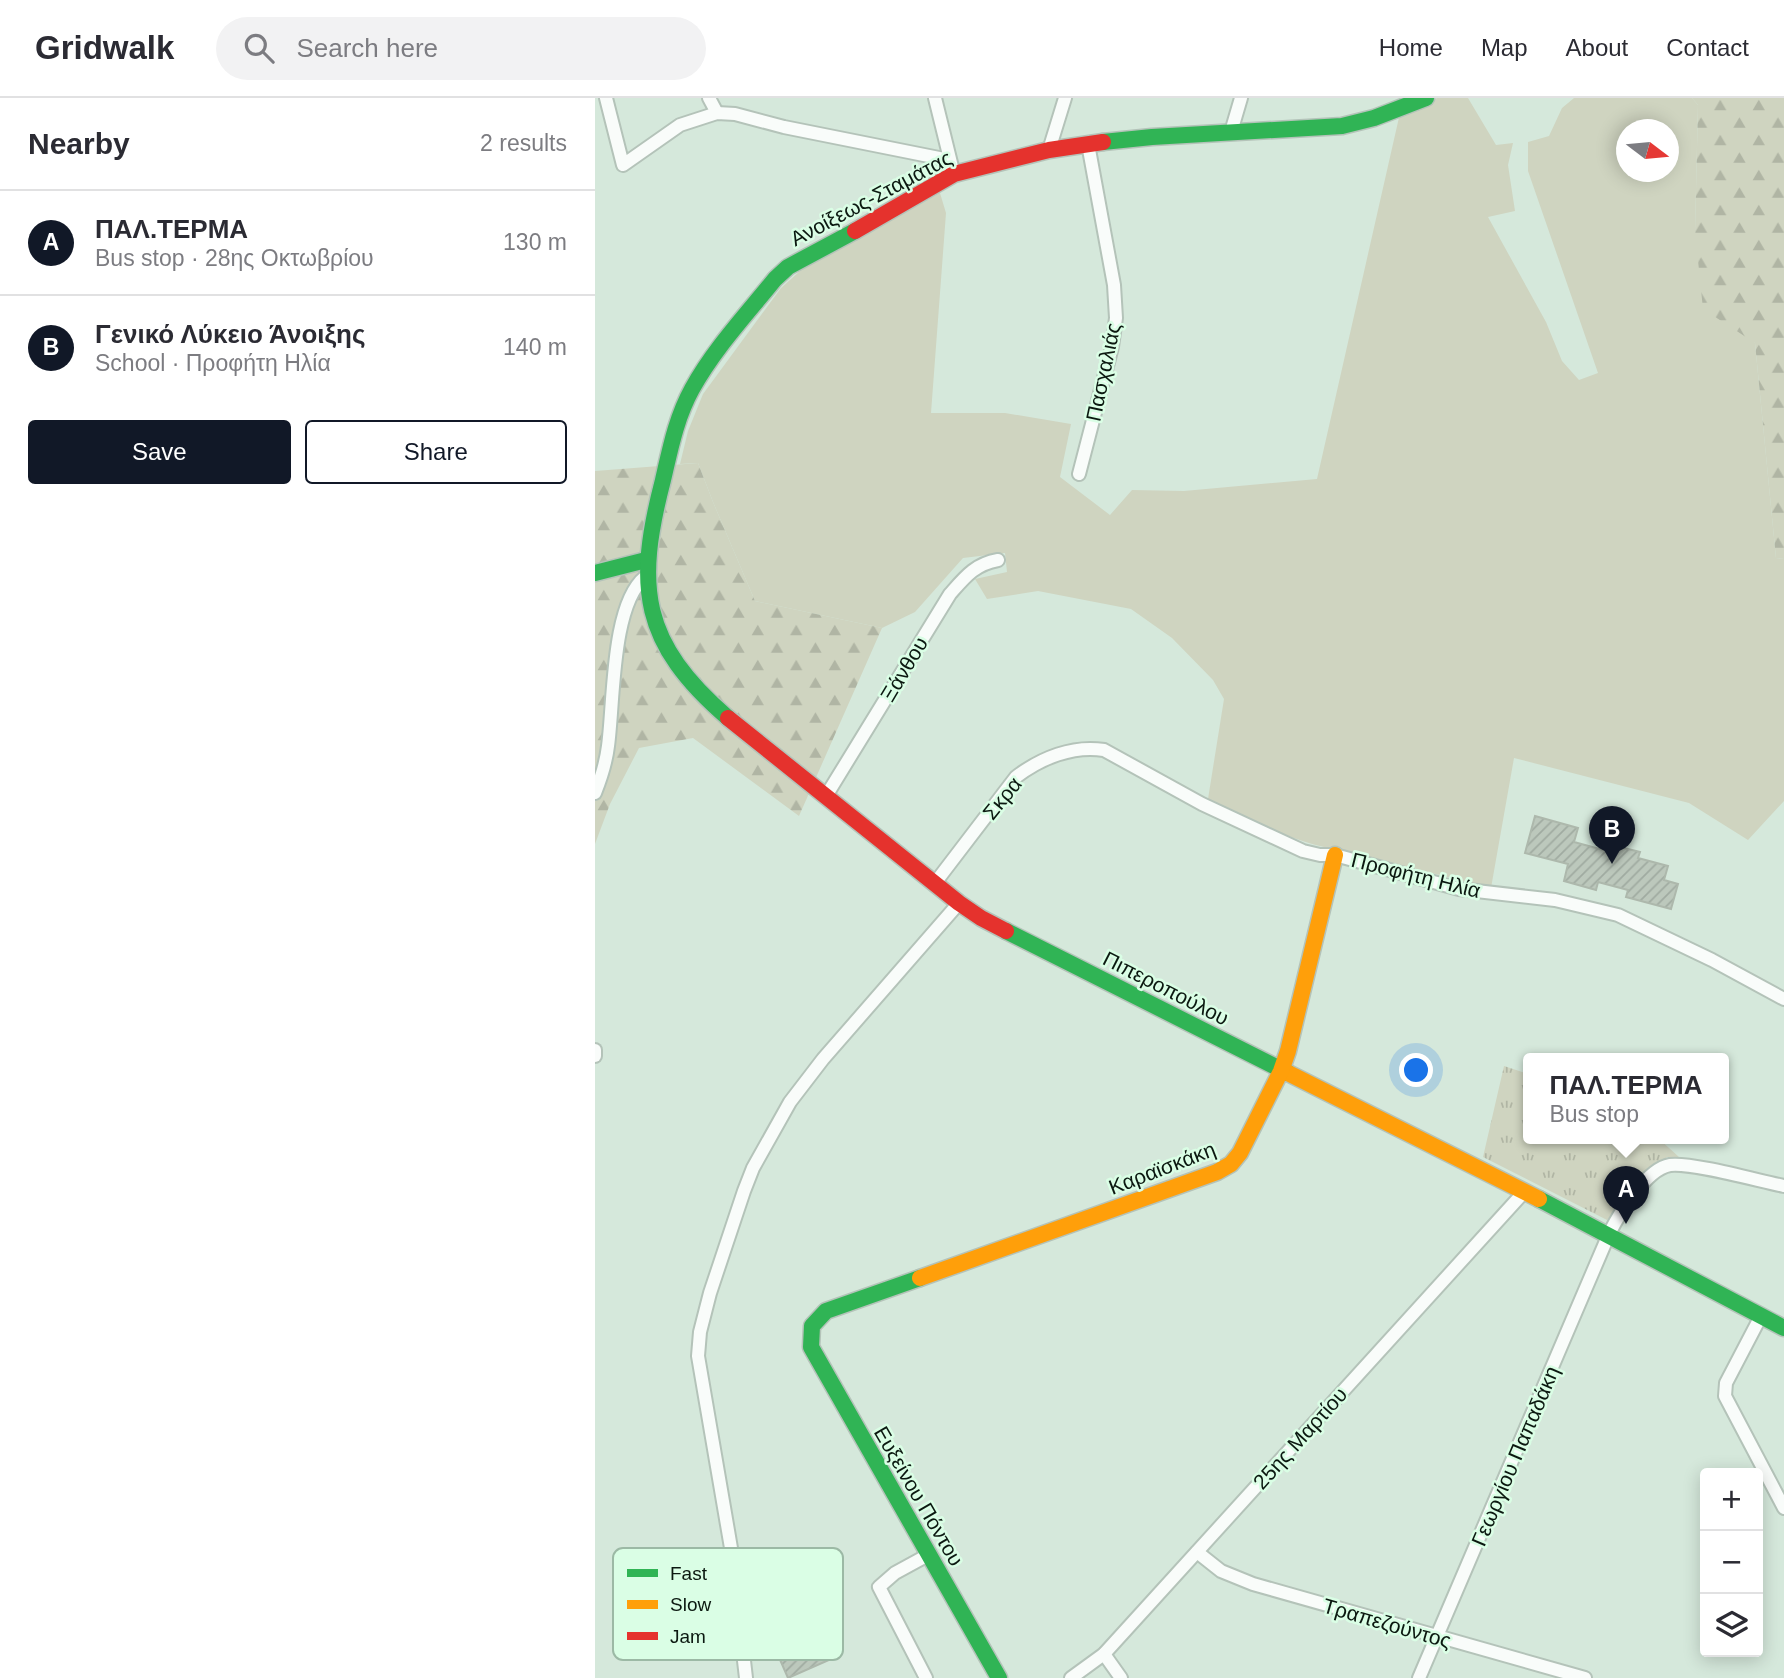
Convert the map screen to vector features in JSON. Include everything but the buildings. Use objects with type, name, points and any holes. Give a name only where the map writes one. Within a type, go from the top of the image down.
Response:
[{"type":"street","points":[[605,98],[623,164],[680,125],[717,113],[735,114],[952,167],[935,98]]},
{"type":"street","points":[[709,98],[717,113]]},
{"type":"street","points":[[1049,150],[1065,98]]},
{"type":"street","name":"Ανοίξεως-Σταμάτας","points":[[646,560],[649,534],[684,403],[701,375],[775,279],[801,258],[893,211],[952,167],[1088,144],[1152,137],[1342,126],[1386,114],[1426,98]]},
{"type":"street","points":[[1231,132],[1244,99]]},
{"type":"street","name":"Πασχαλιάς","points":[[1079,474],[1112,347],[1116,318],[1114,285],[1088,144]]},
{"type":"street","name":"Ξάνθου","points":[[826,796],[950,594],[971,569],[998,559]]},
{"type":"street","points":[[595,573],[646,560]]},
{"type":"street","name":"Πιπεροπούλου","points":[[646,560],[645,577],[655,626],[679,667],[730,720],[981,918],[1609,1234],[1784,1328]]},
{"type":"street","points":[[595,793],[607,749],[616,651],[630,598],[636,585],[645,577]]},
{"type":"street","name":"Σκρα","points":[[935,883],[1016,777],[1029,767],[1075,748],[1093,748]]},
{"type":"street","name":"Προφήτη Ηλία","points":[[1093,748],[1104,750],[1202,804],[1303,851],[1335,855],[1459,889],[1555,900],[1618,915],[1712,960],[1784,999]]},
{"type":"street","name":"Καραϊσκάκη","points":[[809,1332],[815,1319],[826,1311],[1217,1172],[1231,1164],[1240,1153],[1281,1071],[1288,1051],[1335,855]]},
{"type":"street","points":[[731,1548],[698,1356],[710,1293],[753,1168],[790,1102],[830,1050],[959,903]]},
{"type":"street","points":[[595,1051],[595,1056]]},
{"type":"street","name":"Γεωργίου Παπαδάκη","points":[[1419,1678],[1609,1234],[1622,1211],[1638,1190],[1669,1165],[1688,1166],[1784,1186]]},
{"type":"street","name":"25ης Μαρτίου","points":[[1071,1678],[1104,1654],[1524,1192]]},
{"type":"street","points":[[1761,1316],[1726,1383],[1725,1396],[1784,1508]]},
{"type":"street","name":"Ευξείνου Πόντου","points":[[809,1332],[811,1347],[999,1678]]},
{"type":"street","name":"Τραπεζούντος","points":[[1197,1552],[1221,1571],[1253,1584],[1585,1678]]},
{"type":"street","points":[[926,1678],[879,1587],[895,1573],[928,1555]]},
{"type":"street","points":[[1104,1654],[1121,1678]]},
{"type":"street","points":[[744,1660],[746,1678]]},
{"type":"green space","points":[[1437,98],[1468,98],[1496,145],[1513,143],[1508,165],[1515,211],[1488,217],[1546,322],[1562,361],[1579,380],[1598,373],[1528,171],[1528,142],[1549,136],[1562,108],[1574,98],[1692,98],[1698,105],[1695,231],[1755,343],[1776,558],[1784,559],[1784,801],[1748,840],[1689,803],[1514,758],[1491,888],[1306,842],[1273,830],[1208,799],[1224,699],[1213,680],[1172,638],[1131,609],[1038,591],[987,599],[975,579],[1007,572],[1005,553],[963,558],[915,612],[882,628],[755,601],[698,463],[680,464],[688,431],[703,394],[781,288],[801,270],[940,193],[946,213],[931,413],[1005,413],[1071,424],[1060,477],[1110,515],[1132,490],[1184,491],[1317,479],[1400,113],[1421,107]]},
{"type":"green space","points":[[1692,98],[1784,98],[1784,559],[1776,558],[1755,343],[1703,309],[1695,231],[1698,105]]},
{"type":"green space","points":[[698,463],[755,601],[882,628],[799,816],[693,738],[639,748],[610,804],[595,844],[595,471]]},
{"type":"green space","points":[[1504,1066],[1523,1072],[1523,1144],[1665,1144],[1679,1157],[1667,1157],[1607,1220],[1483,1157]]},
{"type":"traffic: fast","points":[[1103,142],[1342,126],[1374,118],[1426,98]]},
{"type":"traffic: fast","points":[[728,718],[699,691],[677,664],[662,638],[652,611],[648,583],[649,552],[671,446],[682,411],[701,374],[731,332],[775,279],[788,267],[855,231]]},
{"type":"traffic: fast","points":[[595,573],[646,560]]},
{"type":"traffic: fast","points":[[1006,931],[1288,1073]]},
{"type":"traffic: fast","points":[[1539,1199],[1784,1328]]},
{"type":"traffic: fast","points":[[920,1278],[826,1311],[812,1326],[811,1347],[999,1678]]},
{"type":"traffic: slow","points":[[920,1278],[1217,1172],[1231,1164],[1240,1153],[1281,1071],[1288,1051],[1335,855]]},
{"type":"traffic: slow","points":[[1288,1073],[1539,1199]]},
{"type":"traffic: jam","points":[[855,231],[954,174],[1049,150],[1103,142]]},
{"type":"traffic: jam","points":[[728,718],[959,903],[1006,931]]},
{"type":"place","name":"Γενικό Λύκειο Άνοιξης","points":[[1612,864]]},
{"type":"place","name":"ΠΑΛ.ΤΕΡΜΑ","points":[[1626,1224]]}]
